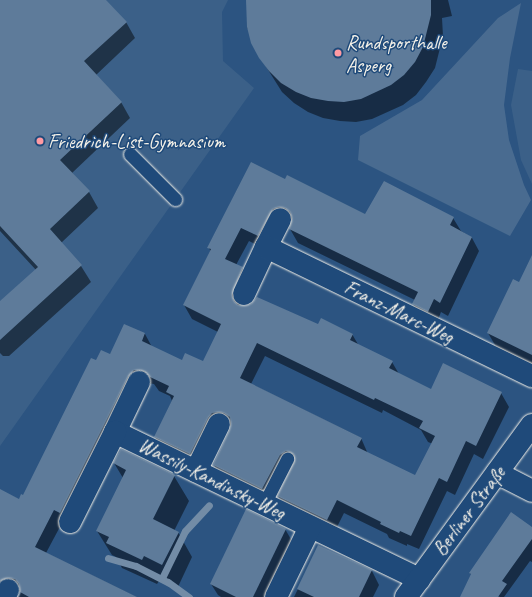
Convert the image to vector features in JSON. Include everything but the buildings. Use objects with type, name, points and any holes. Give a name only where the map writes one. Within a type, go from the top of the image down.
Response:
[{"type":"street","points":[[244,294],[280,219]]},
{"type":"street","name":"Franz-Marc-Weg","points":[[266,247],[532,376]]},
{"type":"street","name":"Wassily-Kandinsky-Weg","points":[[70,522],[139,382]]},
{"type":"street","points":[[196,471],[219,424]]},
{"type":"street","name":"Berliner Straße","points":[[406,597],[532,425]]},
{"type":"street","name":"Wassily-Kandinsky-Weg","points":[[115,432],[419,579]]},
{"type":"street","points":[[497,473],[532,490]]},
{"type":"street","name":"Wassily-Kandinsky-Weg","points":[[276,597],[310,527]]},
{"type":"lane","points":[[130,154],[175,199]]},
{"type":"lane","points":[[264,504],[287,459]]},
{"type":"shaded area","points":[[0,0],[228,0],[222,12],[223,61],[254,88],[0,446]]},
{"type":"shaded area","points":[[521,3],[510,58],[504,105],[509,140],[524,185],[531,200],[510,236],[358,160],[360,136],[422,100],[498,18]]},
{"type":"shaded area","points":[[518,69],[532,71],[532,184],[521,160],[511,105]]},
{"type":"waterway","points":[[162,578],[185,531],[209,505]]},
{"type":"waterway","points":[[108,558],[136,566],[168,582],[189,597]]},
{"type":"place","name":"Rundsporthalle Asperg","points":[[338,53]]},
{"type":"place","name":"Friedrich-List-Gymnasium","points":[[40,141]]}]
